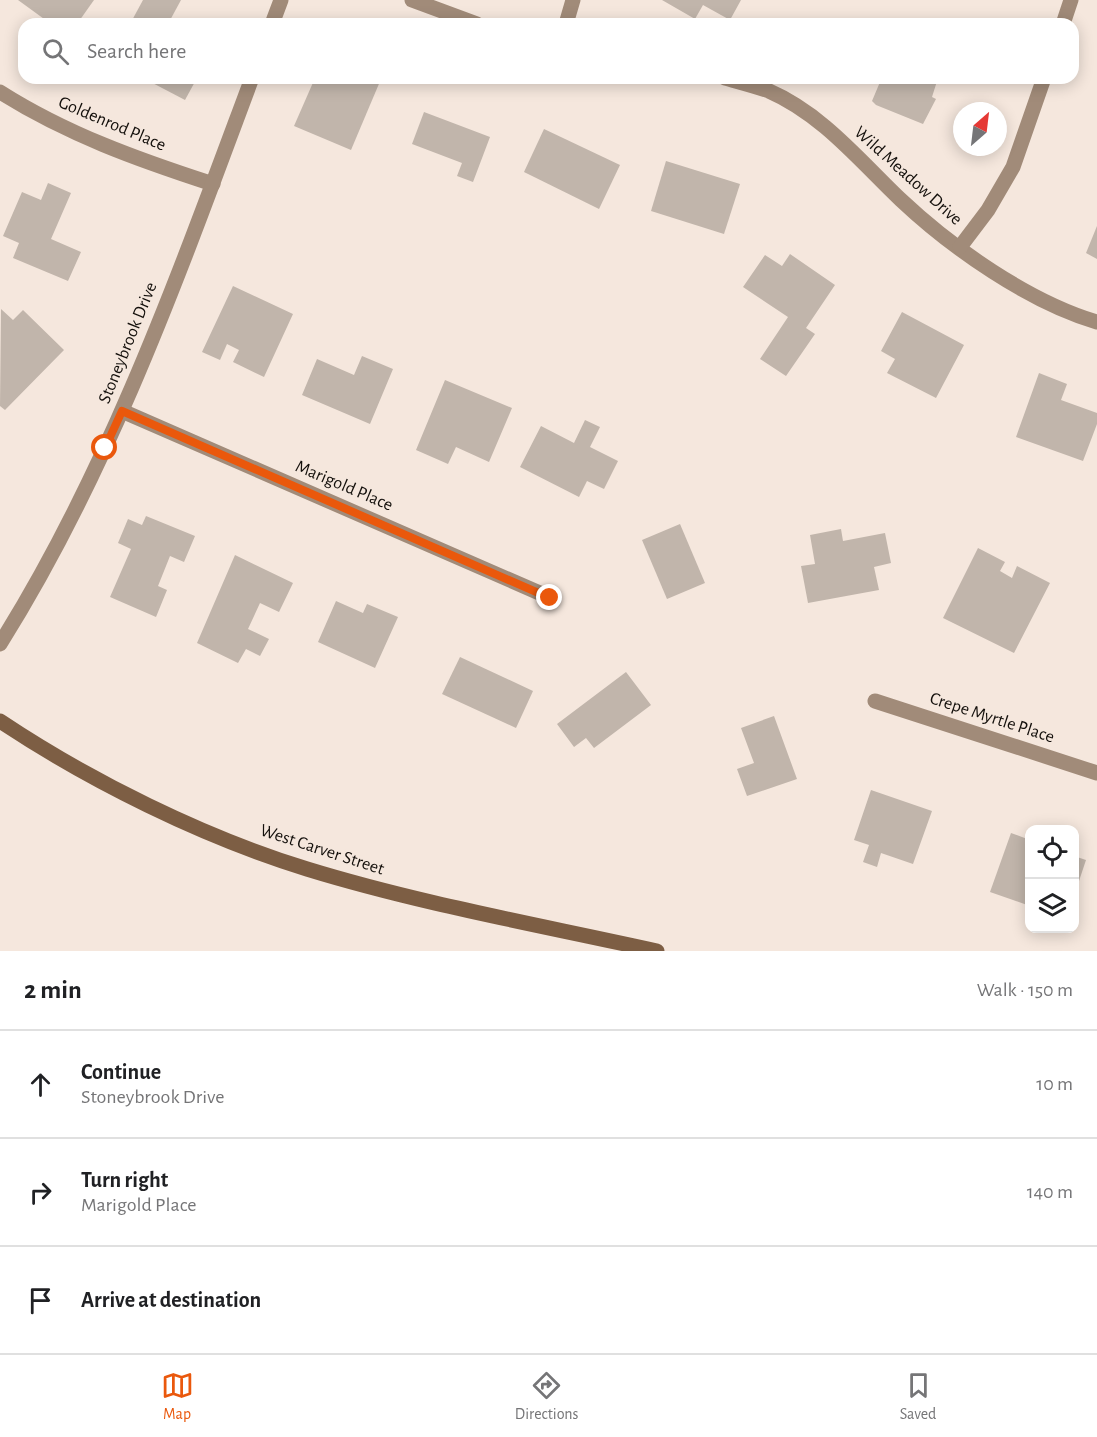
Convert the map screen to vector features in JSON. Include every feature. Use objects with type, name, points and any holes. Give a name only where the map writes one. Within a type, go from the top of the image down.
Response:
[{"type":"street","points":[[274,18],[281,0]]},
{"type":"street","points":[[412,0],[461,18]]},
{"type":"street","points":[[568,18],[573,0]]},
{"type":"street","points":[[1065,18],[1071,0]]},
{"type":"street","name":"Stoneybrook Drive","points":[[0,644],[76,508],[122,411],[213,184],[250,84]]},
{"type":"street","name":"Wild Meadow Drive","points":[[744,84],[767,91],[807,113],[852,152],[902,201],[960,247],[1029,292],[1055,306],[1097,322]]},
{"type":"street","points":[[960,247],[988,210],[1013,167],[1042,84]]},
{"type":"street","name":"Goldenrod Place","points":[[0,92],[36,113],[126,155],[213,184]]},
{"type":"street","name":"Marigold Place","points":[[122,411],[550,598]]},
{"type":"street","name":"Crepe Myrtle Place","points":[[875,701],[1097,773]]},
{"type":"street","name":"West Carver Street","points":[[0,721],[55,756],[172,815],[304,868],[445,906],[613,946],[657,951]]},
{"type":"building","points":[[18,0],[94,0],[81,18],[43,18]]},
{"type":"building","points":[[143,0],[181,0],[171,18],[133,18]]},
{"type":"building","points":[[662,0],[741,0],[731,18],[726,18],[703,5],[696,18]]},
{"type":"building","points":[[154,84],[194,84],[185,100]]},
{"type":"building","points":[[312,84],[379,84],[351,150],[294,126]]},
{"type":"building","points":[[879,84],[936,84],[932,97],[936,99],[923,124],[876,105],[872,101]]},
{"type":"building","points":[[424,112],[490,137],[473,182],[457,176],[462,163],[412,144]]},
{"type":"building","points":[[544,129],[620,165],[599,209],[524,172]]},
{"type":"building","points":[[666,161],[740,184],[724,234],[651,211]]},
{"type":"building","points":[[48,183],[71,193],[51,239],[81,252],[68,281],[13,258],[19,243],[3,236],[22,192],[41,200]]},
{"type":"building","points":[[1097,226],[1097,259],[1086,253]]},
{"type":"building","points":[[790,254],[835,285],[806,328],[815,334],[786,376],[760,359],[788,317],[743,287],[765,255],[782,266]]},
{"type":"building","points":[[233,286],[293,314],[264,377],[233,362],[239,350],[227,344],[220,360],[202,352]]},
{"type":"building","points":[[1,309],[13,320],[23,310],[64,350],[5,410],[0,406]]},
{"type":"building","points":[[902,312],[964,345],[936,398],[887,373],[895,359],[881,351]]},
{"type":"building","points":[[362,356],[393,369],[370,424],[302,395],[317,359],[354,375]]},
{"type":"building","points":[[1039,373],[1067,384],[1061,400],[1097,413],[1097,424],[1083,461],[1016,437]]},
{"type":"building","points":[[445,380],[512,408],[489,462],[456,447],[448,464],[416,450]]},
{"type":"building","points":[[585,420],[600,427],[590,447],[618,461],[604,489],[587,481],[579,497],[520,467],[541,426],[574,443]]},
{"type":"building","points":[[146,516],[195,536],[184,562],[170,556],[158,586],[167,590],[156,617],[110,597],[131,549],[118,543],[128,519],[142,525]]},
{"type":"building","points":[[680,524],[705,583],[667,599],[642,540]]},
{"type":"building","points":[[841,529],[843,541],[885,533],[891,563],[874,567],[879,590],[808,603],[801,566],[815,564],[810,535]]},
{"type":"building","points":[[978,548],[1005,562],[1000,571],[1012,578],[1017,566],[1050,583],[1014,653],[943,618]]},
{"type":"building","points":[[235,555],[293,583],[279,612],[260,603],[248,629],[269,639],[260,656],[246,649],[238,663],[197,643]]},
{"type":"building","points":[[336,601],[363,613],[367,604],[398,617],[375,668],[318,642]]},
{"type":"building","points":[[460,657],[533,691],[516,728],[442,694]]},
{"type":"building","points":[[626,672],[651,705],[594,748],[586,738],[574,747],[557,724]]},
{"type":"building","points":[[774,716],[797,779],[747,796],[737,769],[754,763],[741,728]]},
{"type":"building","points":[[871,790],[932,811],[913,864],[881,853],[877,867],[863,862],[869,845],[854,840]]},
{"type":"building","points":[[1011,833],[1025,838],[1025,904],[990,892]]},
{"type":"building","points":[[1079,858],[1086,860],[1079,881]]},
{"type":"route","points":[[105,448],[122,411],[370,517],[550,598]]}]
